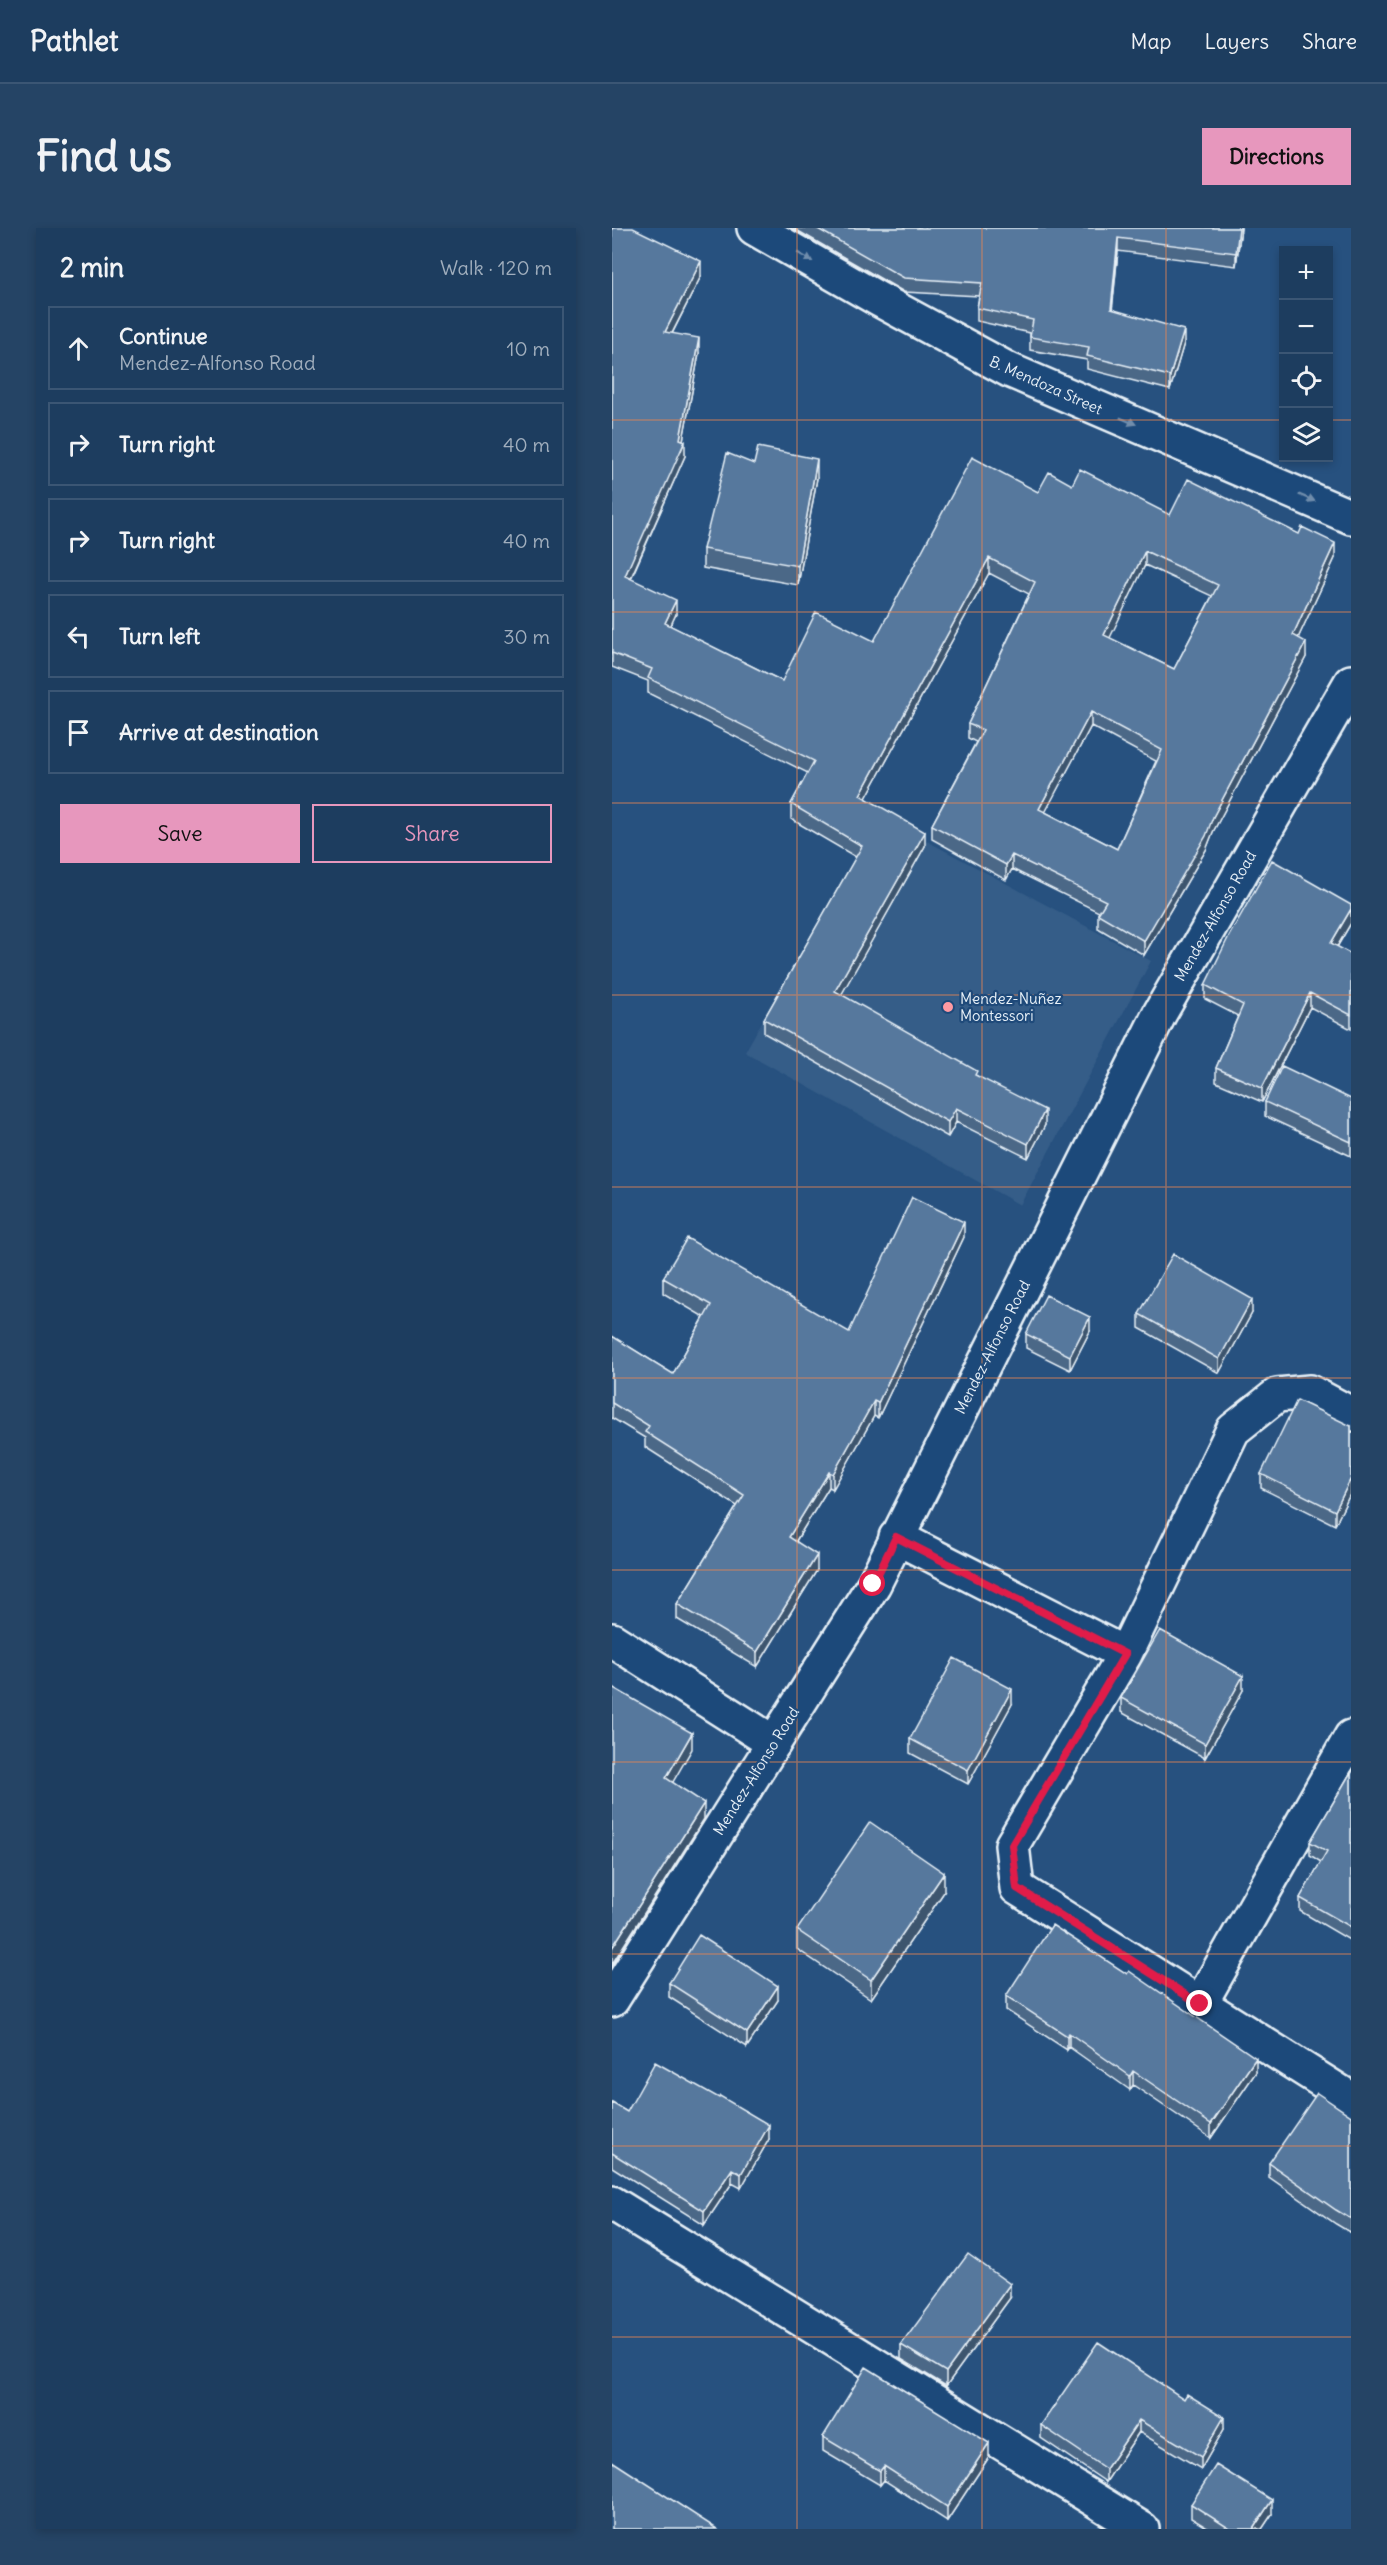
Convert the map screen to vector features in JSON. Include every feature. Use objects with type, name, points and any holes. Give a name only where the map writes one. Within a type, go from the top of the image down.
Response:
[{"type":"street","name":"B. Mendoza Street","points":[[754,228],[1009,370],[1351,517]]},
{"type":"street","name":"Mendez-Alfonso Road","points":[[612,2000],[866,1598],[1160,1013],[1351,682]]},
{"type":"street","points":[[1351,1414],[1310,1392],[1277,1395],[1233,1430],[1125,1654],[1012,1845],[1017,1888],[1351,2099]]},
{"type":"street","points":[[896,1537],[1125,1654]]},
{"type":"street","points":[[612,1640],[774,1743]]},
{"type":"street","points":[[1200,2004],[1351,1737]]},
{"type":"street","points":[[612,2204],[1142,2529]]},
{"type":"shaded area","name":"Mendez-Nuñez Montessori","points":[[878,815],[1151,961],[1020,1205],[745,1052]]},
{"type":"building","points":[[612,228],[633,228],[701,261],[665,332],[699,338],[680,439],[685,441],[625,576],[676,600],[665,623],[782,681],[816,612],[874,641],[972,457],[1038,492],[1049,472],[1072,485],[1080,469],[1170,515],[1188,479],[1299,534],[1302,527],[1335,543],[1293,635],[1306,642],[1213,817],[1206,836],[1144,941],[1098,914],[1106,901],[1012,855],[1006,865],[932,825],[983,730],[968,724],[1035,582],[989,558],[860,795],[925,832],[835,991],[977,1071],[975,1075],[1045,1110],[1028,1144],[956,1108],[948,1122],[764,1019],[862,846],[791,804],[814,761],[648,678],[652,669],[612,653]],"holes":[[[1145,551],[1218,585],[1174,669],[1104,635]],[[1091,712],[1162,750],[1117,849],[1039,809]]]},
{"type":"building","points":[[816,228],[1239,228],[1236,253],[1118,238],[1111,309],[1184,330],[1170,376],[1087,356],[1089,347],[1030,337],[1033,320],[977,308],[982,283],[904,278]]},
{"type":"building","points":[[758,447],[817,459],[798,566],[703,549],[727,453],[754,464]]},
{"type":"building","points":[[1272,860],[1351,905],[1351,909],[1331,943],[1351,954],[1351,1015],[1310,993],[1262,1088],[1216,1068],[1243,1005],[1205,985],[1229,936]]},
{"type":"building","points":[[1282,1066],[1351,1099],[1351,1142],[1265,1102]]},
{"type":"building","points":[[912,1197],[964,1222],[878,1403],[874,1401],[833,1474],[829,1472],[789,1537],[817,1555],[757,1652],[677,1604],[744,1495],[645,1432],[649,1426],[612,1403],[612,1336],[673,1374],[711,1305],[663,1278],[687,1238],[849,1332]]},
{"type":"building","points":[[1173,1254],[1252,1299],[1219,1359],[1139,1314]]},
{"type":"building","points":[[1046,1295],[1090,1317],[1070,1356],[1026,1334]]},
{"type":"building","points":[[1297,1400],[1351,1426],[1351,1478],[1335,1511],[1261,1474]]},
{"type":"building","points":[[1160,1630],[1243,1676],[1205,1744],[1121,1698]]},
{"type":"building","points":[[954,1658],[1012,1689],[968,1770],[910,1739]]},
{"type":"building","points":[[612,1687],[692,1733],[666,1778],[704,1803],[612,1948]]},
{"type":"building","points":[[1351,1772],[1351,1927],[1300,1898],[1327,1851],[1310,1842]]},
{"type":"building","points":[[870,1822],[944,1873],[871,1980],[797,1930]]},
{"type":"building","points":[[1052,1925],[1127,1974],[1129,1971],[1256,2058],[1211,2124],[1133,2071],[1130,2076],[1069,2033],[1067,2036],[1006,1996]]},
{"type":"building","points":[[699,1935],[778,1986],[747,2033],[669,1983]]},
{"type":"building","points":[[655,2062],[769,2125],[741,2174],[732,2169],[704,2211],[612,2153],[612,2103],[627,2112]]},
{"type":"building","points":[[1317,2093],[1351,2116],[1351,2219],[1269,2163]]},
{"type":"building","points":[[968,2254],[1010,2284],[946,2372],[901,2345]]},
{"type":"building","points":[[1098,2342],[1184,2399],[1187,2394],[1224,2417],[1201,2457],[1139,2420],[1106,2469],[1041,2425]]},
{"type":"building","points":[[866,2367],[989,2443],[947,2507],[884,2466],[880,2471],[823,2437]]},
{"type":"building","points":[[612,2461],[717,2529],[612,2529]]},
{"type":"building","points":[[1216,2465],[1272,2500],[1253,2529],[1230,2529],[1191,2504]]},
{"type":"place","name":"Mendez-Nuñez Montessori","points":[[948,1007]]},
{"type":"route","points":[[873,1584],[896,1537],[1125,1654],[1012,1845],[1017,1888],[1200,2004]]}]
